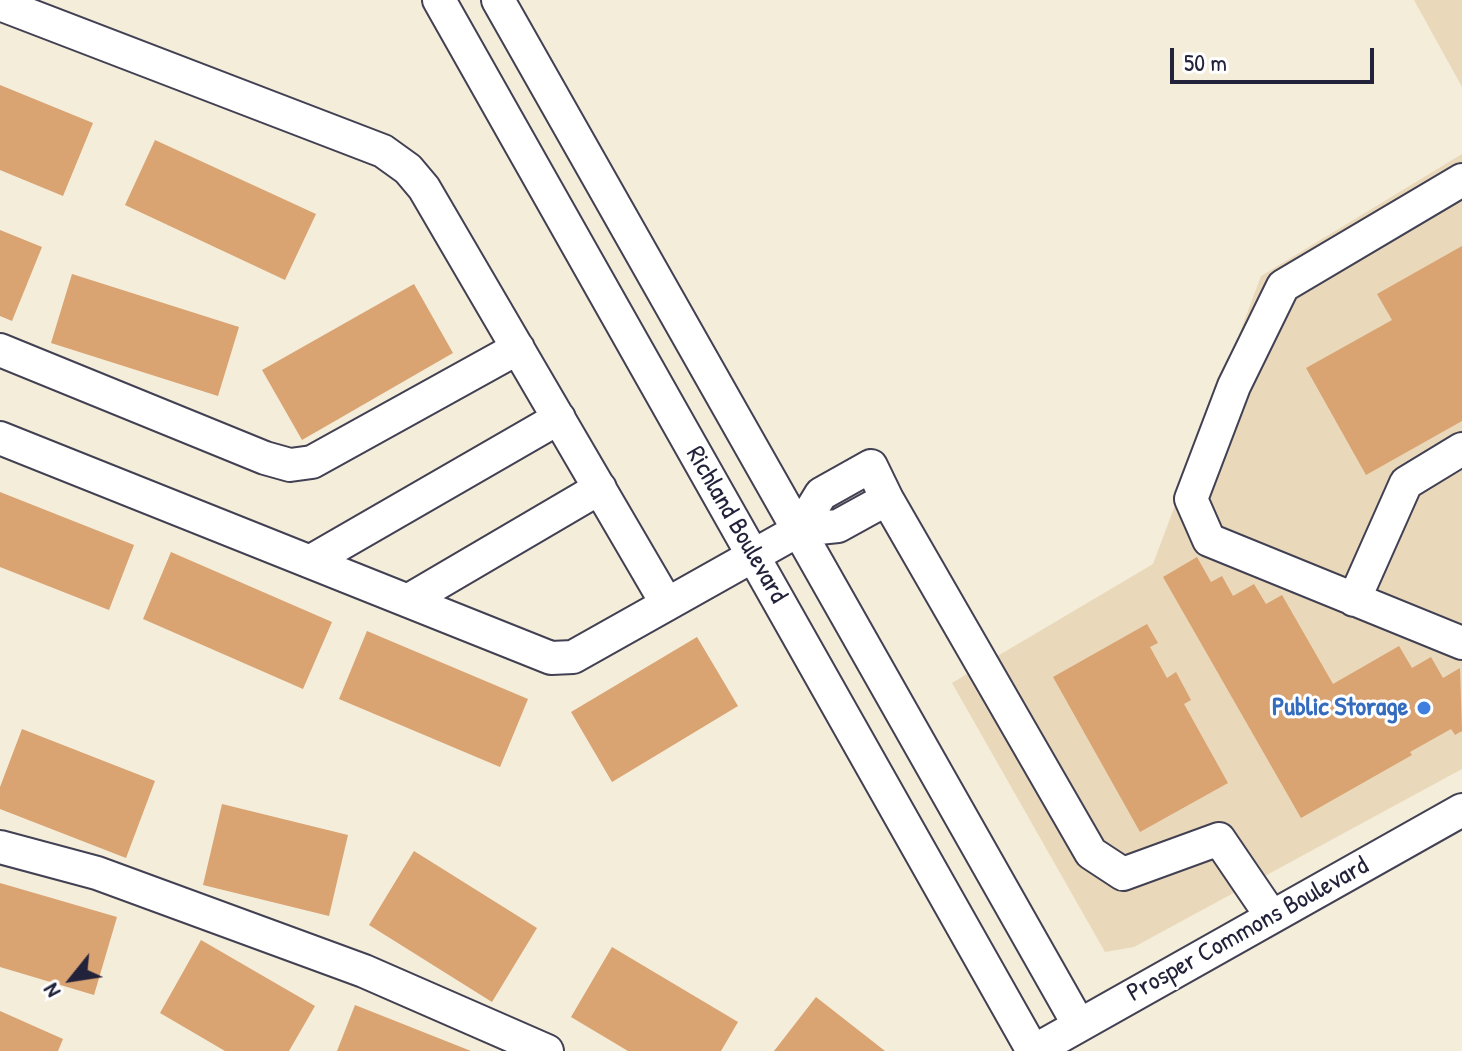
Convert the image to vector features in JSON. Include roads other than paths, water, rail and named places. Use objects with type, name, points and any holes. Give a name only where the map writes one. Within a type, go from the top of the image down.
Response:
[{"type":"street","name":"Richland Boulevard","points":[[439,0],[1034,1051]]},
{"type":"street","name":"Richland Boulevard","points":[[498,0],[1079,1025]]},
{"type":"street","points":[[0,4],[383,151],[408,169],[424,188],[667,604]]},
{"type":"street","points":[[1462,180],[1283,286],[1234,386],[1191,499],[1209,540],[1462,643]]},
{"type":"street","points":[[0,350],[265,458],[290,465],[312,462],[518,348]]},
{"type":"street","points":[[311,561],[559,418]]},
{"type":"street","points":[[0,438],[551,658],[573,657],[799,530],[838,526],[887,499]]},
{"type":"street","points":[[1354,600],[1406,483],[1462,449]]},
{"type":"street","points":[[799,530],[821,494],[871,466],[1091,853],[1123,874],[1219,839],[1272,917]]},
{"type":"street","points":[[409,600],[600,488]]},
{"type":"street","name":"Prosper Commons Boulevard","points":[[1034,1051],[1462,810]]},
{"type":"street","points":[[0,847],[97,873],[364,971],[547,1051]]},
{"type":"place","name":"Public Storage","points":[[1424,708]]}]
